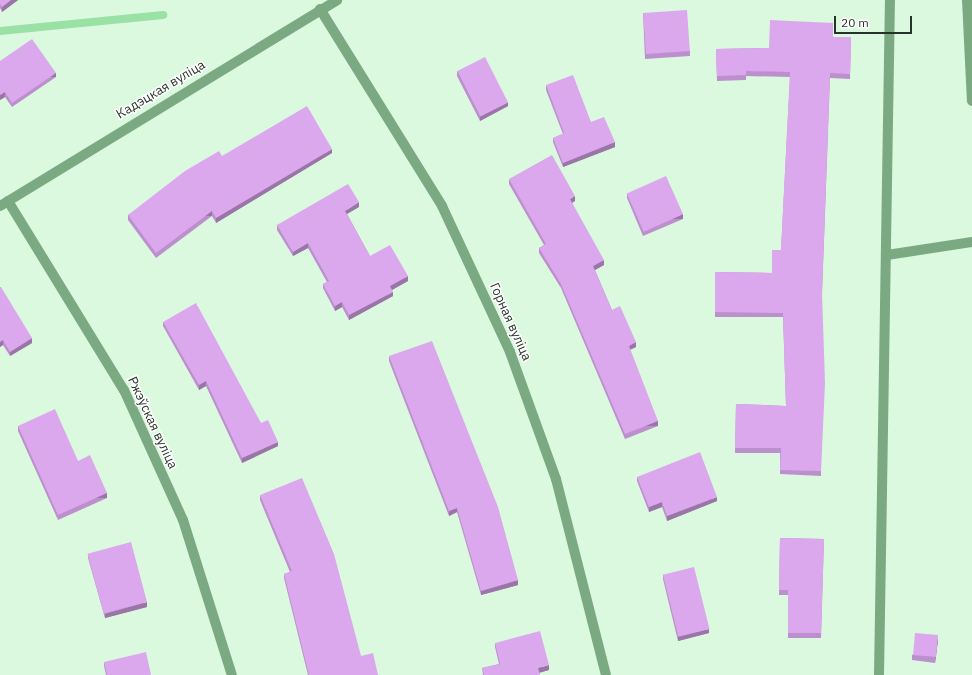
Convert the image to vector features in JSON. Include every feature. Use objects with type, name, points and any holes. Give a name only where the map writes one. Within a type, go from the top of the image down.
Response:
[{"type":"street","name":"Кадэцкая вуліца","points":[[4,203],[337,0]]},
{"type":"street","points":[[879,675],[890,0]]},
{"type":"street","points":[[967,0],[972,101]]},
{"type":"street","name":"Горная вуліца","points":[[320,9],[442,206],[510,352],[556,479],[606,675]]},
{"type":"street","name":"Ржэўская вуліца","points":[[4,203],[124,390],[183,520],[232,675]]},
{"type":"street","points":[[887,255],[972,242]]},
{"type":"building","points":[[0,0],[11,0],[2,7]]},
{"type":"building","points":[[687,10],[690,51],[646,54],[643,13]]},
{"type":"building","points":[[770,20],[833,23],[833,37],[851,37],[850,74],[830,73],[822,292],[825,383],[821,471],[780,470],[781,448],[735,448],[736,404],[786,406],[783,313],[715,312],[715,272],[772,273],[772,250],[781,250],[790,72],[746,71],[746,75],[717,76],[716,49],[769,48]]},
{"type":"building","points":[[32,39],[56,73],[12,103],[5,92],[0,95],[0,61]]},
{"type":"building","points":[[485,57],[508,102],[481,117],[457,71]]},
{"type":"building","points":[[573,75],[591,122],[604,117],[615,142],[563,163],[553,138],[564,133],[546,85]]},
{"type":"building","points":[[307,106],[332,149],[216,218],[212,211],[156,253],[128,215],[185,171],[219,151],[222,156]]},
{"type":"building","points":[[552,155],[575,196],[570,199],[604,260],[593,266],[612,310],[620,306],[636,342],[629,346],[658,421],[625,434],[561,284],[539,248],[546,244],[509,179]]},
{"type":"building","points":[[666,176],[683,214],[644,232],[627,193]]},
{"type":"building","points":[[348,184],[359,202],[345,211],[370,256],[390,245],[408,276],[390,286],[393,292],[349,315],[342,302],[335,306],[323,284],[329,281],[308,243],[293,252],[277,225]]},
{"type":"building","points":[[0,287],[32,338],[10,352],[3,340],[0,342]]},
{"type":"building","points":[[196,303],[261,423],[268,420],[278,442],[242,458],[206,381],[199,385],[163,322]]},
{"type":"building","points":[[432,341],[498,507],[518,580],[481,591],[457,508],[449,511],[389,356]]},
{"type":"building","points":[[55,409],[78,461],[90,455],[107,493],[58,515],[18,426]]},
{"type":"building","points":[[700,452],[717,497],[667,516],[662,502],[649,507],[637,477]]},
{"type":"building","points":[[302,478],[334,554],[361,656],[373,653],[378,675],[309,675],[284,574],[292,571],[260,495]]},
{"type":"building","points":[[780,538],[824,539],[821,633],[788,633],[788,590],[779,590]]},
{"type":"building","points":[[131,542],[147,602],[104,614],[88,554]]},
{"type":"building","points":[[694,567],[709,629],[678,637],[663,575]]},
{"type":"building","points":[[540,631],[549,665],[538,668],[540,675],[484,675],[482,668],[500,664],[495,643]]},
{"type":"building","points":[[915,633],[938,635],[936,657],[913,655]]},
{"type":"building","points":[[146,652],[151,675],[107,675],[104,662]]},
{"type":"waterway","points":[[0,31],[163,15]]}]
